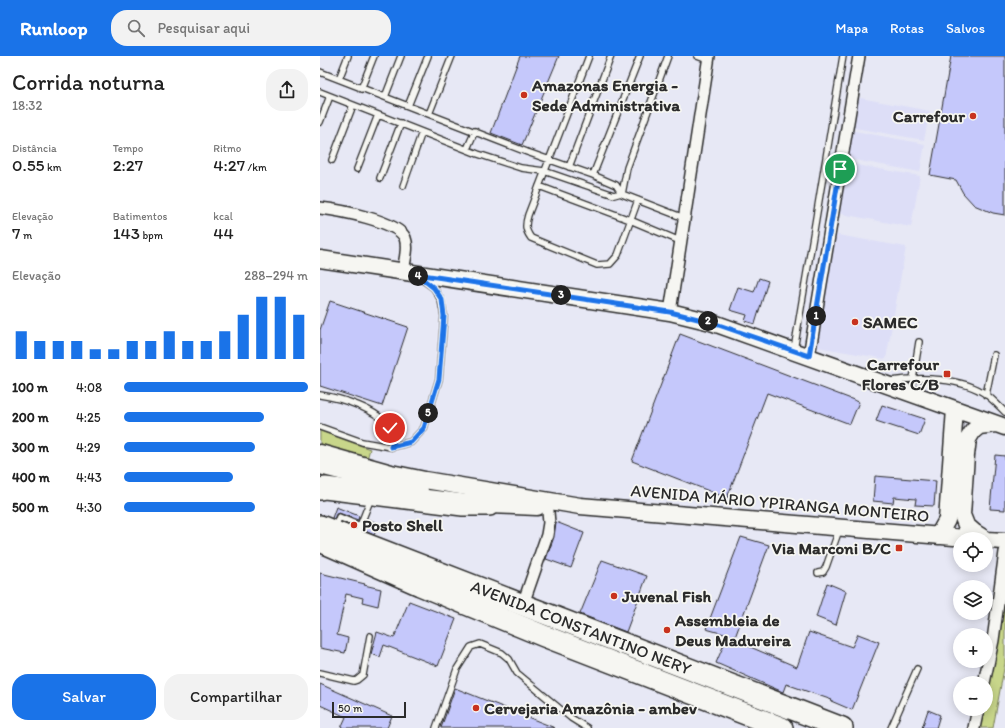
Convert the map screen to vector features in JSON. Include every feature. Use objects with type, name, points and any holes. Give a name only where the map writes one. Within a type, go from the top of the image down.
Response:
[{"type":"highway","points":[[320,489],[325,488],[463,505],[489,504]]},
{"type":"highway","name":"AVENIDA CONSTANTINO NERY","points":[[325,533],[358,533],[523,604],[842,728]]},
{"type":"highway","name":"AVENIDA CONSTANTINO NERY","points":[[325,533],[420,586],[544,636],[782,728]]},
{"type":"highway","points":[[320,553],[420,586]]},
{"type":"main road","points":[[320,259],[670,312],[710,322],[955,409],[1002,421]]},
{"type":"main road","points":[[938,536],[947,520],[955,409]]},
{"type":"main road","points":[[974,532],[966,525],[962,515],[968,439],[973,431],[979,426],[1002,421]]},
{"type":"main road","name":"AVENIDA MÁRIO YPIRANGA MONTEIRO","points":[[320,453],[391,473],[548,503],[953,537]]},
{"type":"main road","name":"AVENIDA MÁRIO YPIRANGA MONTEIRO","points":[[320,466],[415,490],[489,504],[548,503]]},
{"type":"main road","name":"AVENIDA MÁRIO YPIRANGA MONTEIRO","points":[[993,540],[1005,541]]},
{"type":"street","points":[[809,356],[859,56]]},
{"type":"street","points":[[670,312],[708,58]]},
{"type":"street","points":[[320,208],[368,217],[394,228],[403,234],[406,240],[410,273]]},
{"type":"street","points":[[523,604],[547,536],[549,523],[548,503]]},
{"type":"street","points":[[985,676],[993,640],[1005,552]]},
{"type":"street","points":[[974,728],[977,716]]},
{"type":"lane","points":[[339,79],[348,56]]},
{"type":"lane","points":[[361,88],[374,56]]},
{"type":"lane","points":[[385,97],[401,56]]},
{"type":"lane","points":[[408,106],[428,56]]},
{"type":"lane","points":[[429,114],[452,56]]},
{"type":"lane","points":[[589,56],[550,159],[544,171],[525,226],[526,232],[531,238],[597,265],[610,264],[618,255],[638,200]]},
{"type":"lane","points":[[569,167],[611,56]]},
{"type":"lane","points":[[593,175],[640,56]]},
{"type":"lane","points":[[621,194],[627,168],[668,56]]},
{"type":"lane","points":[[697,56],[708,58]]},
{"type":"lane","points":[[794,351],[843,56]]},
{"type":"lane","points":[[320,72],[593,175],[616,185],[621,194]]},
{"type":"lane","points":[[320,92],[422,132],[521,168],[544,171],[614,196],[621,194],[684,218]]},
{"type":"lane","points":[[320,122],[330,96]]},
{"type":"lane","points":[[332,160],[353,105]]},
{"type":"lane","points":[[357,170],[378,115]]},
{"type":"lane","points":[[380,178],[401,123]]},
{"type":"lane","points":[[467,149],[474,131]]},
{"type":"lane","points":[[403,186],[422,132]]},
{"type":"lane","points":[[539,186],[630,220],[680,241]]},
{"type":"lane","points":[[320,427],[362,442],[391,447],[411,442],[424,428],[439,379],[444,316],[442,300],[434,288],[410,273]]},
{"type":"lane","points":[[913,379],[919,342]]},
{"type":"lane","points":[[986,395],[994,356]]},
{"type":"lane","points":[[879,383],[913,379],[949,381],[974,388],[986,395],[1002,421]]},
{"type":"lane","points":[[320,395],[365,409],[376,415],[390,428],[394,440],[391,447]]},
{"type":"lane","points":[[358,533],[372,494]]},
{"type":"lane","points":[[818,573],[823,572],[826,567],[840,528]]},
{"type":"lane","points":[[320,673],[354,681],[357,680],[363,675],[370,636]]},
{"type":"lane","points":[[436,728],[457,669],[471,647],[480,644],[502,653],[509,659],[517,673],[571,718],[587,728]]},
{"type":"lane","points":[[891,728],[918,669]]},
{"type":"shaded area","points":[[855,97],[930,111],[924,140],[849,127]]},
{"type":"shaded area","points":[[849,130],[925,144],[920,172],[844,158]]},
{"type":"shaded area","points":[[845,163],[920,176],[911,227],[836,213]]},
{"type":"shaded area","points":[[832,234],[906,247],[886,359],[812,346]]},
{"type":"green space","points":[[320,431],[370,449],[367,459],[320,444]]},
{"type":"green space","points":[[1005,573],[1005,663],[993,728],[977,728],[980,716],[993,716],[993,676],[988,676],[989,668],[993,668],[993,646]]},
{"type":"building","name":"Amazonas Energia - Sede Administrativa","points":[[520,56],[559,56],[522,145],[491,133]]},
{"type":"building","name":"Carrefour","points":[[951,56],[1005,56],[1005,215],[993,213],[974,205],[963,193],[956,180],[930,175]]},
{"type":"building","points":[[759,278],[768,281],[755,324],[745,321],[747,315],[730,310],[738,287],[754,292]]},
{"type":"building","points":[[330,301],[408,327],[382,406],[320,386],[320,330]]},
{"type":"building","points":[[680,334],[859,402],[850,424],[767,393],[727,498],[632,461]]},
{"type":"building","points":[[882,405],[925,419],[919,435],[876,421]]},
{"type":"building","points":[[995,455],[1005,456],[1005,510],[990,509]]},
{"type":"building","points":[[875,476],[936,481],[934,506],[915,505],[916,499],[894,497],[893,503],[873,501]]},
{"type":"building","points":[[336,507],[359,516],[358,520],[339,513],[336,514],[334,519],[332,518]]},
{"type":"building","points":[[367,519],[379,524],[374,535],[363,530]]},
{"type":"building","points":[[556,522],[584,533],[571,568],[546,559],[554,537]]},
{"type":"building","points":[[741,537],[769,545],[734,640],[797,667],[809,632],[852,647],[858,634],[879,642],[852,710],[831,701],[832,700],[786,684],[783,692],[716,663],[728,635],[706,629]]},
{"type":"building","name":"Juvenal Fish","points":[[602,560],[647,576],[626,632],[580,614]]},
{"type":"building","points":[[320,573],[381,589],[378,606],[362,602],[363,598],[346,594],[337,635],[348,638],[345,653],[320,648]]},
{"type":"building","points":[[827,583],[846,591],[836,625],[816,617]]},
{"type":"building","points":[[409,601],[456,619],[438,666],[384,645],[380,657],[371,654],[377,632],[394,638]]},
{"type":"building","points":[[320,684],[392,716],[387,728],[341,728],[346,717],[320,705]]},
{"type":"building","name":"Cervejaria Amazônia - ambev","points":[[455,688],[555,728],[441,728]]},
{"type":"building","points":[[928,710],[940,715],[936,728],[922,728]]},
{"type":"place","name":"Amazonas Energia - Sede Administrativa","points":[[524,95]]},
{"type":"place","name":"Carrefour","points":[[973,116]]},
{"type":"place","name":"SAMEC","points":[[855,322]]},
{"type":"place","name":"Carrefour Flores C/B","points":[[947,374]]},
{"type":"place","name":"Posto Shell","points":[[354,525]]},
{"type":"place","name":"Via Marconi B/C","points":[[899,548]]},
{"type":"place","name":"Juvenal Fish","points":[[614,596]]},
{"type":"place","name":"Assembleia de Deus Madureira","points":[[667,630]]},
{"type":"place","name":"Cervejaria Amazônia - ambev","points":[[476,708]]},
{"type":"route","points":[[390,428],[394,440],[391,447],[411,442],[424,428],[439,379],[444,316],[442,300],[434,288],[416,274],[670,312],[710,322],[809,356],[840,169]]}]
